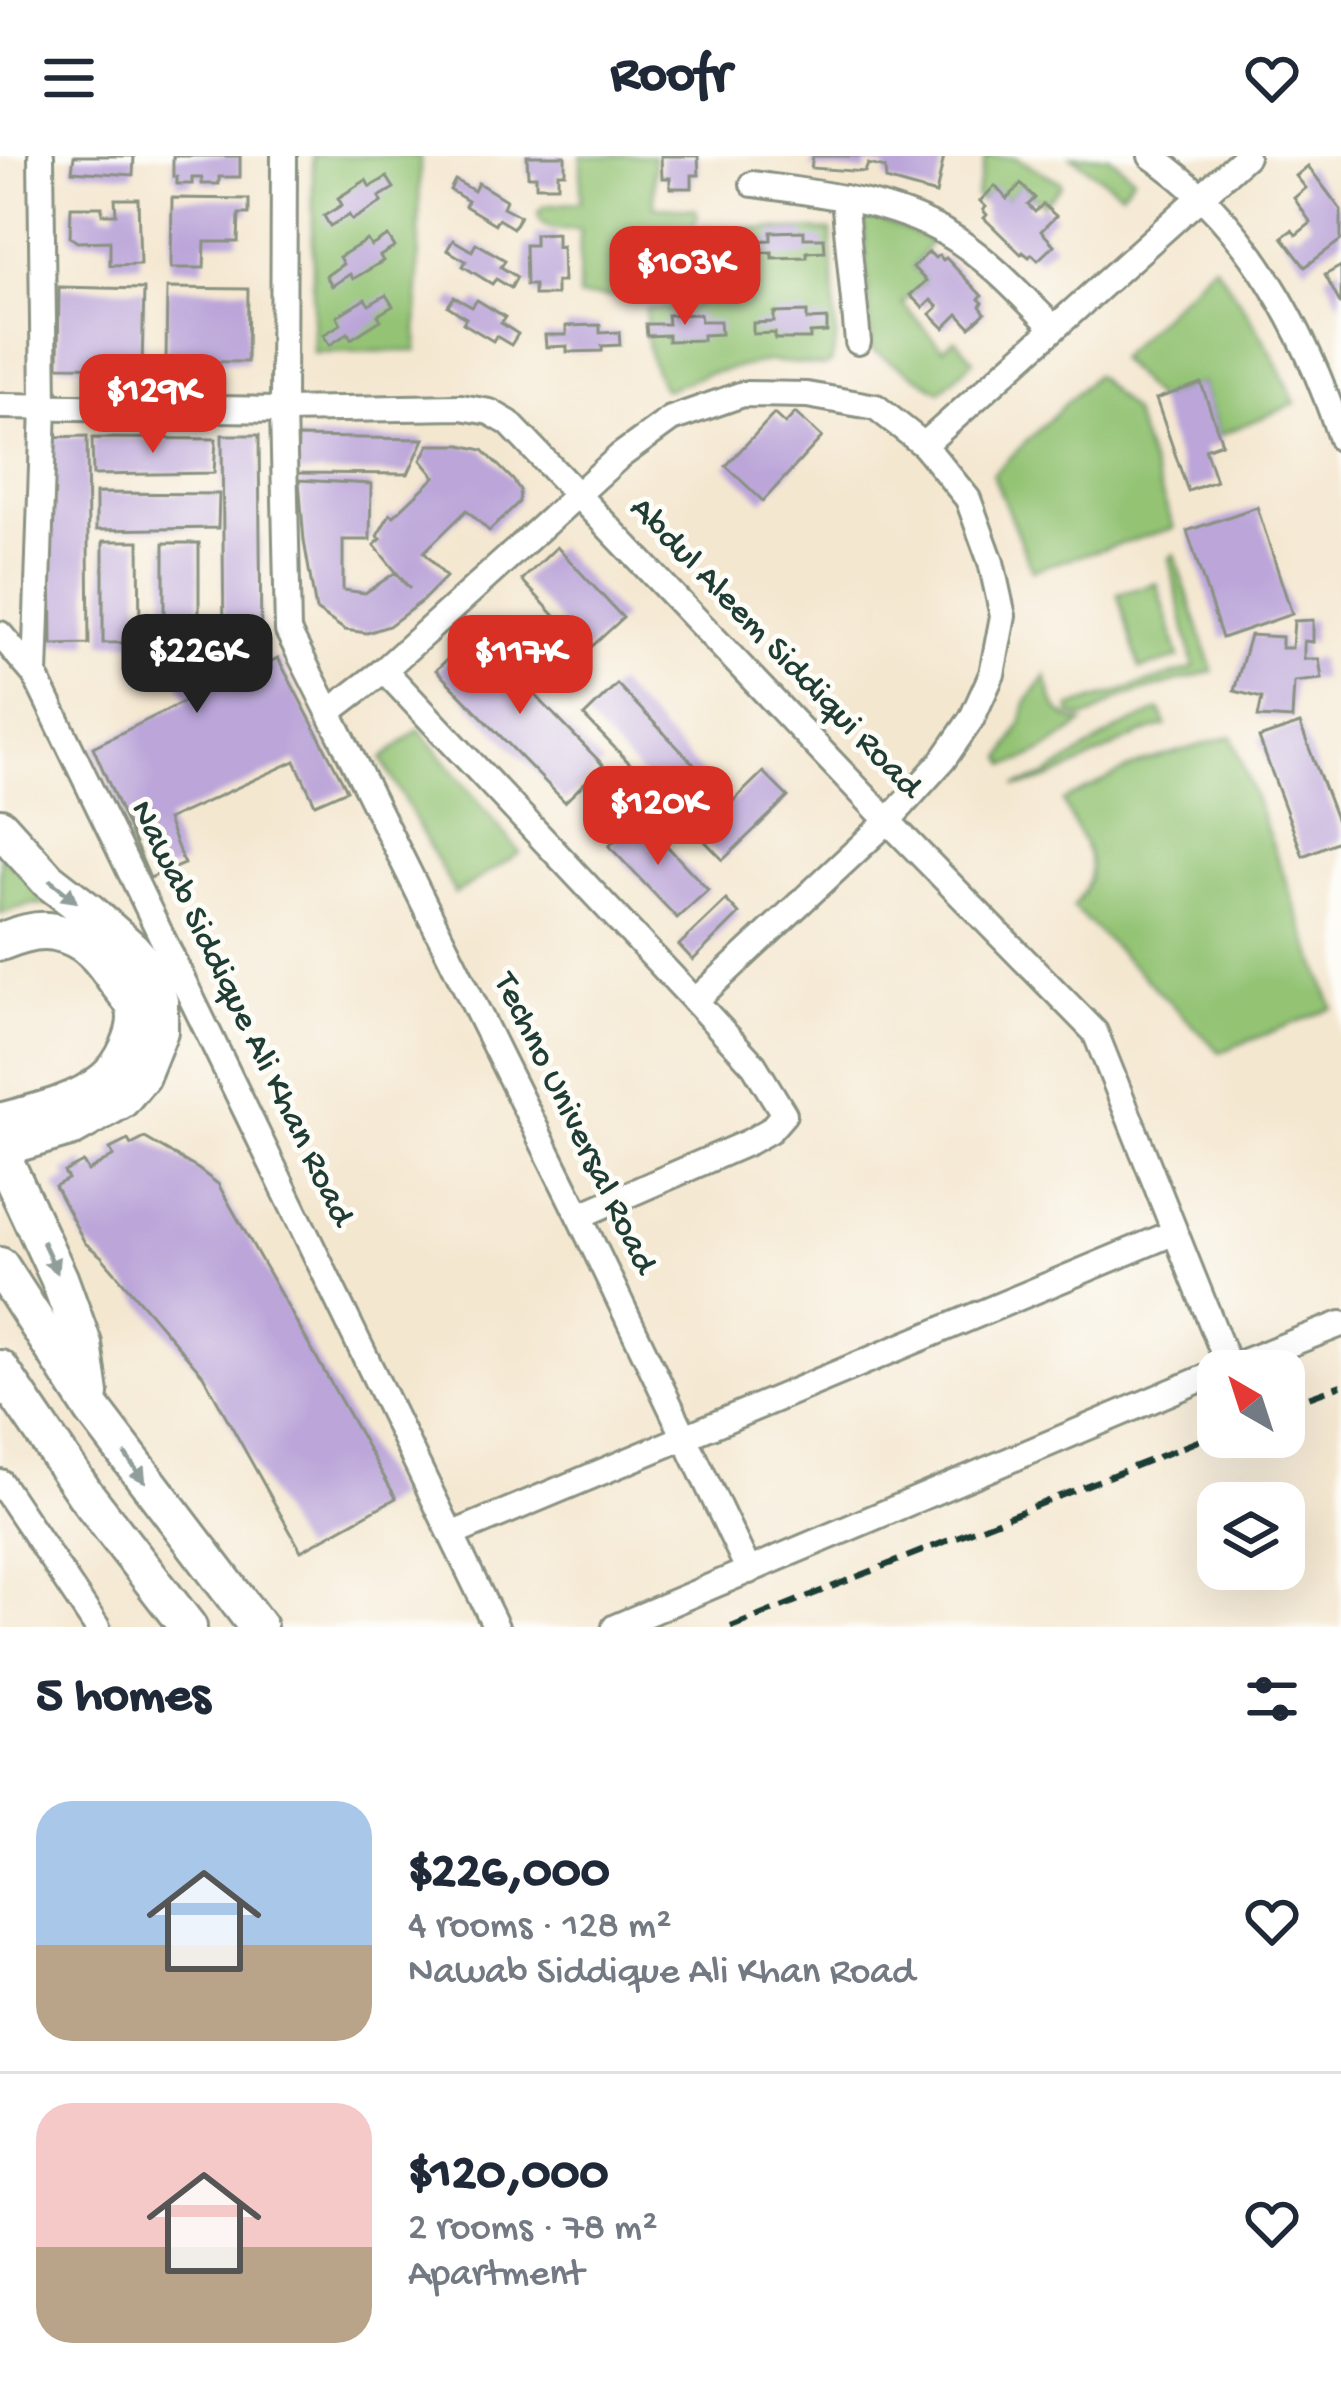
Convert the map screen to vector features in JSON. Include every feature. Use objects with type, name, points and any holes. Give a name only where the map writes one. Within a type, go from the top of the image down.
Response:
[{"type":"main road","points":[[0,827],[48,880],[132,950],[151,972],[159,1001],[159,1031],[141,1076],[122,1100],[73,1127],[0,1150],[59,1278],[83,1344],[93,1410]]},
{"type":"main road","points":[[0,942],[52,931],[87,943],[135,1009],[122,1063],[102,1083],[68,1102],[0,1122]]},
{"type":"main road","points":[[0,1266],[93,1410],[258,1627]]},
{"type":"main road","points":[[0,1369],[86,1494],[188,1627]]},
{"type":"street","name":"Nawab Siddique Ali Khan Road","points":[[41,156],[44,406],[35,675],[496,1627]]},
{"type":"street","name":"Techno Universal Road","points":[[284,156],[288,631],[579,1216],[749,1571]]},
{"type":"street","points":[[1151,156],[1200,195],[1247,247],[1324,387],[1341,439]]},
{"type":"street","points":[[924,445],[1246,156]]},
{"type":"street","points":[[753,184],[844,198],[911,217],[987,262],[1053,327]]},
{"type":"street","points":[[844,198],[858,342]]},
{"type":"street","points":[[329,712],[384,670],[620,456],[670,419],[742,394],[807,395],[876,407],[924,445],[968,499],[992,562],[1003,616],[992,674],[972,718],[943,760],[888,821],[694,1001]]},
{"type":"street","name":"Abdul Aleem Siddiqui Road","points":[[0,406],[283,410],[461,406],[490,412],[509,424],[1095,1032],[1215,1350]]},
{"type":"street","points":[[0,634],[35,675]]},
{"type":"street","points":[[384,670],[754,1065],[784,1114],[770,1130],[748,1142],[579,1216]]},
{"type":"street","points":[[453,1534],[1173,1233]]},
{"type":"street","points":[[1274,1350],[1341,1324]]},
{"type":"street","points":[[615,1627],[1197,1381]]},
{"type":"street","points":[[0,1482],[98,1627]]},
{"type":"green space","points":[[313,156],[420,156],[417,351],[313,352]]},
{"type":"green space","points":[[581,156],[654,156],[654,207],[695,209],[698,215],[693,228],[654,228],[653,296],[579,297],[580,229],[548,227],[538,212],[544,206],[581,202]]},
{"type":"green space","points":[[986,156],[1016,158],[1061,186],[1043,204],[1021,185],[1007,199],[995,187],[980,201],[976,196]]},
{"type":"green space","points":[[1071,156],[1109,156],[1134,177],[1121,192]]},
{"type":"green space","points":[[863,212],[931,241],[913,267],[926,281],[902,303],[943,349],[955,339],[974,360],[940,391],[872,350]]},
{"type":"green space","points":[[702,226],[831,231],[836,341],[831,363],[768,361],[706,374],[665,390],[649,351],[646,309],[697,306],[695,248]]},
{"type":"green space","points":[[1214,264],[1269,349],[1295,404],[1220,435],[1201,383],[1156,399],[1118,358]]},
{"type":"green space","points":[[1095,375],[1132,412],[1174,528],[1032,570],[993,474]]},
{"type":"green space","points":[[1174,554],[1213,671],[1120,698],[1091,716],[1070,714],[1071,707],[1194,668],[1169,559]]},
{"type":"green space","points":[[1157,583],[1179,658],[1140,669],[1118,594]]},
{"type":"green space","points":[[1046,676],[1061,713],[1083,723],[1037,754],[1007,765],[1003,758],[1026,703]]},
{"type":"green space","points":[[1160,710],[1166,726],[1048,779],[1015,786],[1046,776],[1116,730]]},
{"type":"green space","points":[[419,729],[520,853],[455,894],[382,759]]},
{"type":"green space","points":[[1232,736],[1333,1008],[1220,1052],[1073,907],[1084,892],[1090,865],[1063,801],[1143,762]]},
{"type":"green space","points":[[0,854],[53,903],[0,914]]},
{"type":"building","points":[[74,156],[134,156],[133,175],[72,171]]},
{"type":"building","points":[[173,156],[240,156],[240,177],[219,177],[219,184],[202,184],[202,178],[192,178],[192,184],[177,184]]},
{"type":"building","points":[[527,156],[565,156],[565,173],[558,173],[558,186],[536,186],[536,176],[528,176]]},
{"type":"building","points":[[661,156],[698,156],[699,175],[692,175],[692,188],[670,188],[670,178],[662,178]]},
{"type":"building","points":[[813,156],[944,156],[936,194],[886,180],[885,168],[868,164],[865,172],[811,168]]},
{"type":"building","points":[[1308,166],[1341,210],[1341,240],[1305,267],[1282,237],[1292,230],[1296,235],[1311,223],[1294,198],[1306,188],[1296,176]]},
{"type":"building","points":[[387,177],[394,188],[379,197],[382,202],[352,220],[349,215],[330,226],[324,216],[342,205],[338,198],[366,180],[370,187]]},
{"type":"building","points":[[455,180],[474,191],[478,183],[506,200],[503,207],[520,216],[513,228],[498,219],[495,224],[465,206],[468,201],[450,190]]},
{"type":"building","points":[[1021,184],[1035,198],[1028,205],[1035,212],[1043,204],[1056,216],[1041,231],[1054,245],[1038,260],[1032,254],[1021,254],[984,218],[986,207],[980,201],[995,186],[1007,199]]},
{"type":"building","points":[[172,198],[249,199],[249,214],[239,214],[238,242],[205,242],[204,268],[171,268]]},
{"type":"building","points":[[115,199],[138,199],[140,264],[110,265],[110,241],[77,242],[70,237],[71,207],[102,207],[102,214],[116,214]]},
{"type":"building","points":[[804,231],[804,238],[824,238],[825,251],[772,258],[772,252],[750,253],[750,241],[771,240],[771,232]]},
{"type":"building","points":[[557,233],[563,282],[556,282],[556,295],[534,295],[534,285],[526,285],[525,245],[535,245],[535,234]]},
{"type":"building","points":[[690,234],[696,283],[689,284],[689,296],[667,297],[667,286],[659,286],[658,246],[668,246],[667,235]]},
{"type":"building","points":[[388,236],[395,247],[380,256],[383,261],[332,286],[326,276],[343,264],[339,257],[367,240],[371,246]]},
{"type":"building","points":[[453,240],[472,251],[476,243],[505,260],[501,267],[517,277],[511,288],[496,279],[492,284],[463,266],[466,261],[447,250]]},
{"type":"building","points":[[929,252],[935,258],[946,258],[982,296],[980,306],[985,313],[970,327],[958,314],[944,328],[930,314],[938,307],[931,300],[923,308],[910,295],[926,281],[913,267]]},
{"type":"building","points":[[1341,266],[1341,305],[1325,275]]},
{"type":"building","points":[[59,287],[144,289],[142,367],[58,366]]},
{"type":"building","points":[[167,288],[248,289],[247,362],[166,361]]},
{"type":"building","points":[[386,295],[393,306],[378,315],[381,320],[351,339],[348,333],[330,345],[323,335],[341,324],[337,316],[365,299],[369,305]]},
{"type":"building","points":[[454,297],[472,307],[477,300],[505,317],[501,323],[518,334],[511,345],[496,336],[493,341],[463,323],[466,318],[448,306]]},
{"type":"building","points":[[807,312],[807,320],[827,319],[827,332],[810,333],[810,339],[753,334],[753,323],[774,322],[774,313]]},
{"type":"building","points":[[700,314],[701,321],[720,321],[721,334],[668,341],[668,335],[647,336],[646,324],[668,324],[667,315]]},
{"type":"building","points":[[600,325],[600,333],[619,332],[620,345],[567,352],[567,346],[546,347],[545,335],[566,335],[566,326]]},
{"type":"building","points":[[1201,383],[1222,443],[1205,449],[1216,481],[1188,491],[1156,399]]},
{"type":"building","points":[[795,413],[822,437],[763,501],[726,466],[774,414],[785,424]]},
{"type":"building","points":[[222,435],[259,435],[261,643],[224,643]]},
{"type":"building","points":[[87,436],[89,644],[52,645],[50,437]]},
{"type":"building","points":[[298,437],[424,439],[408,474],[297,473]]},
{"type":"building","points":[[92,438],[216,439],[214,473],[93,475]]},
{"type":"building","points":[[429,445],[483,450],[520,490],[519,502],[489,531],[467,510],[424,552],[446,577],[422,601],[389,626],[367,633],[345,630],[316,610],[299,480],[371,484],[370,540],[343,540],[343,590],[365,593],[395,573],[410,589],[374,545],[390,514],[394,516],[435,477],[421,460]]},
{"type":"building","points":[[96,493],[219,494],[218,528],[96,530]]},
{"type":"building","points":[[1257,507],[1292,614],[1222,638],[1187,531]]},
{"type":"building","points":[[103,541],[139,541],[140,638],[164,638],[164,543],[199,543],[199,642],[103,643]]},
{"type":"building","points":[[557,547],[623,618],[587,651],[522,580]]},
{"type":"building","points":[[1313,620],[1313,642],[1304,641],[1304,659],[1319,659],[1322,679],[1294,682],[1292,719],[1258,717],[1262,698],[1234,691],[1250,635],[1282,637],[1282,648],[1292,648],[1294,621]]},
{"type":"building","points":[[475,633],[603,765],[565,802],[436,670]]},
{"type":"building","points":[[191,642],[208,649],[223,684],[278,658],[347,790],[315,804],[295,761],[167,820],[184,864],[150,878],[93,747],[187,700],[173,668],[178,651]]},
{"type":"building","points":[[617,684],[731,803],[763,772],[788,797],[723,860],[584,716]]},
{"type":"building","points":[[1300,724],[1341,832],[1341,840],[1303,856],[1259,738]]},
{"type":"building","points":[[640,817],[708,890],[677,918],[609,846]]},
{"type":"building","points":[[726,900],[739,914],[693,960],[679,945]]},
{"type":"building","points":[[145,1138],[218,1184],[396,1498],[301,1551],[203,1375],[85,1243],[55,1186],[68,1179],[64,1172],[83,1162],[88,1171],[114,1156],[110,1149]]},
{"type":"railway","points":[[1305,1398],[1341,1385]]},
{"type":"railway","points":[[731,1627],[1197,1441]]}]
